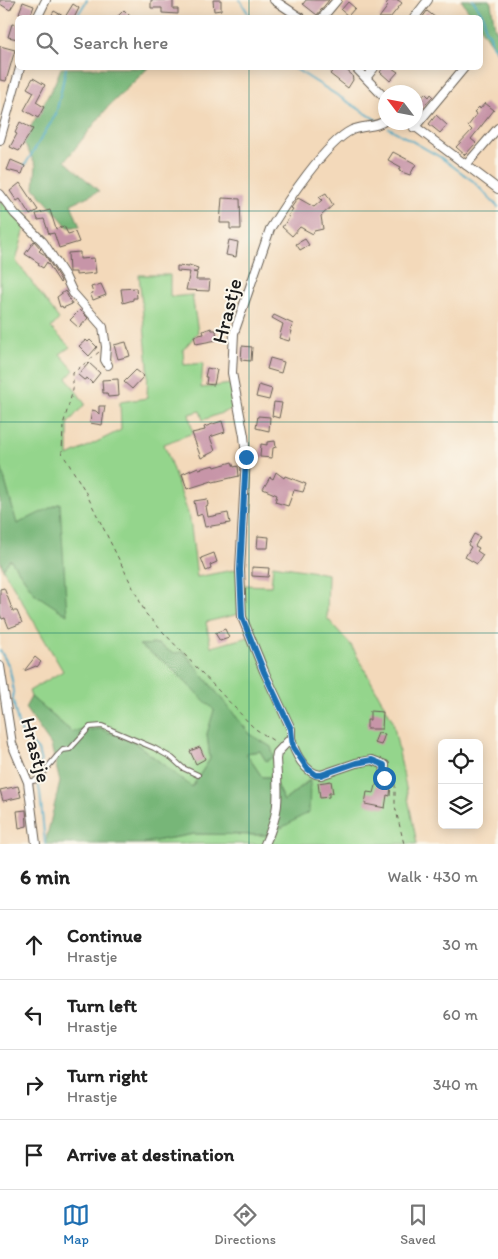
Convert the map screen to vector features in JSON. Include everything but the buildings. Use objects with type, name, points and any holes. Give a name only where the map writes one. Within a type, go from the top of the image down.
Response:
[{"type":"street","points":[[38,15],[46,0]]},
{"type":"street","points":[[274,0],[296,15]]},
{"type":"street","points":[[324,15],[337,0]]},
{"type":"street","points":[[416,15],[428,0]]},
{"type":"street","points":[[0,140],[19,70]]},
{"type":"street","points":[[358,70],[378,91]]},
{"type":"street","points":[[366,78],[372,70]]},
{"type":"street","points":[[423,113],[462,70]]},
{"type":"street","name":"Hrastje","points":[[378,125],[352,130],[331,146],[315,164],[278,215],[270,229],[234,333],[232,373],[246,457],[240,570],[242,617],[264,672],[291,729],[293,747],[308,769],[316,775],[321,775],[356,763],[372,760],[384,765],[384,767]]},
{"type":"street","points":[[466,164],[498,128]]},
{"type":"street","points":[[419,130],[498,189]]},
{"type":"street","points":[[0,194],[15,214],[43,242],[65,276],[73,293],[103,327],[106,346],[105,360],[108,365]]},
{"type":"street","name":"Hrastje","points":[[0,666],[12,744],[28,782],[36,844]]},
{"type":"street","points":[[265,844],[274,826],[278,801],[277,753],[291,738]]},
{"type":"street","points":[[384,767],[384,778]]},
{"type":"lane","points":[[28,782],[37,780],[57,756],[63,750],[70,749],[90,727],[102,726],[154,748],[172,758],[182,768],[198,775]]},
{"type":"path","points":[[106,346],[73,373],[73,390],[63,425],[62,453],[84,489],[146,614],[254,728],[282,746]]},
{"type":"path","points":[[384,767],[394,780],[394,806],[404,844]]},
{"type":"green space","points":[[461,0],[489,0],[495,28],[498,32],[498,54],[483,32],[483,15],[472,15]]},
{"type":"green space","points":[[60,70],[146,70],[108,107],[65,161],[99,191],[71,204],[80,227],[68,227],[34,188],[36,165],[23,141]]},
{"type":"green space","points":[[0,199],[25,228],[16,261],[59,319],[51,328],[70,347],[60,354],[74,370],[67,378],[85,404],[68,423],[68,456],[121,430],[120,402],[147,398],[148,366],[139,275],[170,275],[170,297],[192,295],[198,332],[183,350],[184,365],[203,363],[201,388],[231,384],[235,408],[203,420],[200,411],[189,414],[193,433],[164,444],[190,519],[197,577],[238,569],[239,614],[206,622],[211,647],[252,636],[244,617],[243,585],[271,586],[273,565],[328,574],[327,618],[351,645],[393,721],[417,844],[143,844],[194,834],[269,835],[309,780],[284,801],[272,777],[262,777],[246,753],[260,751],[266,761],[271,747],[250,734],[184,652],[173,653],[158,644],[140,645],[167,664],[215,710],[207,734],[210,759],[192,787],[134,742],[100,729],[72,732],[31,697],[29,691],[63,671],[3,569],[10,559],[35,594],[59,504],[17,525],[0,463]]},
{"type":"green space","points":[[0,463],[17,524],[60,503],[67,615],[35,594],[10,559],[3,569],[0,559]]},
{"type":"green space","points":[[158,644],[173,653],[184,652],[250,734],[271,747],[274,757],[266,761],[260,751],[246,753],[262,777],[272,777],[284,801],[310,780],[309,812],[269,835],[194,834],[143,844],[45,844],[60,782],[51,745],[25,708],[31,697],[72,732],[100,729],[134,742],[192,787],[210,759],[207,734],[214,710],[167,664],[139,645]]},
{"type":"waterway","points":[[78,15],[87,0]]},
{"type":"waterway","points":[[240,0],[249,15]]},
{"type":"waterway","points":[[473,0],[483,15]]},
{"type":"waterway","points":[[483,15],[485,29],[490,35],[492,45],[498,52]]},
{"type":"waterway","points":[[25,165],[56,114],[66,70]]},
{"type":"waterway","points":[[297,70],[378,121]]},
{"type":"waterway","points":[[393,130],[440,157],[473,181],[498,207]]},
{"type":"waterway","points":[[0,650],[9,666],[18,724],[23,735],[38,750],[41,762],[34,770],[34,777]]},
{"type":"waterway","points":[[38,783],[45,844]]},
{"type":"route","points":[[246,457],[240,570],[242,617],[264,672],[291,729],[293,747],[308,769],[316,775],[372,760],[384,765],[384,778]]}]
